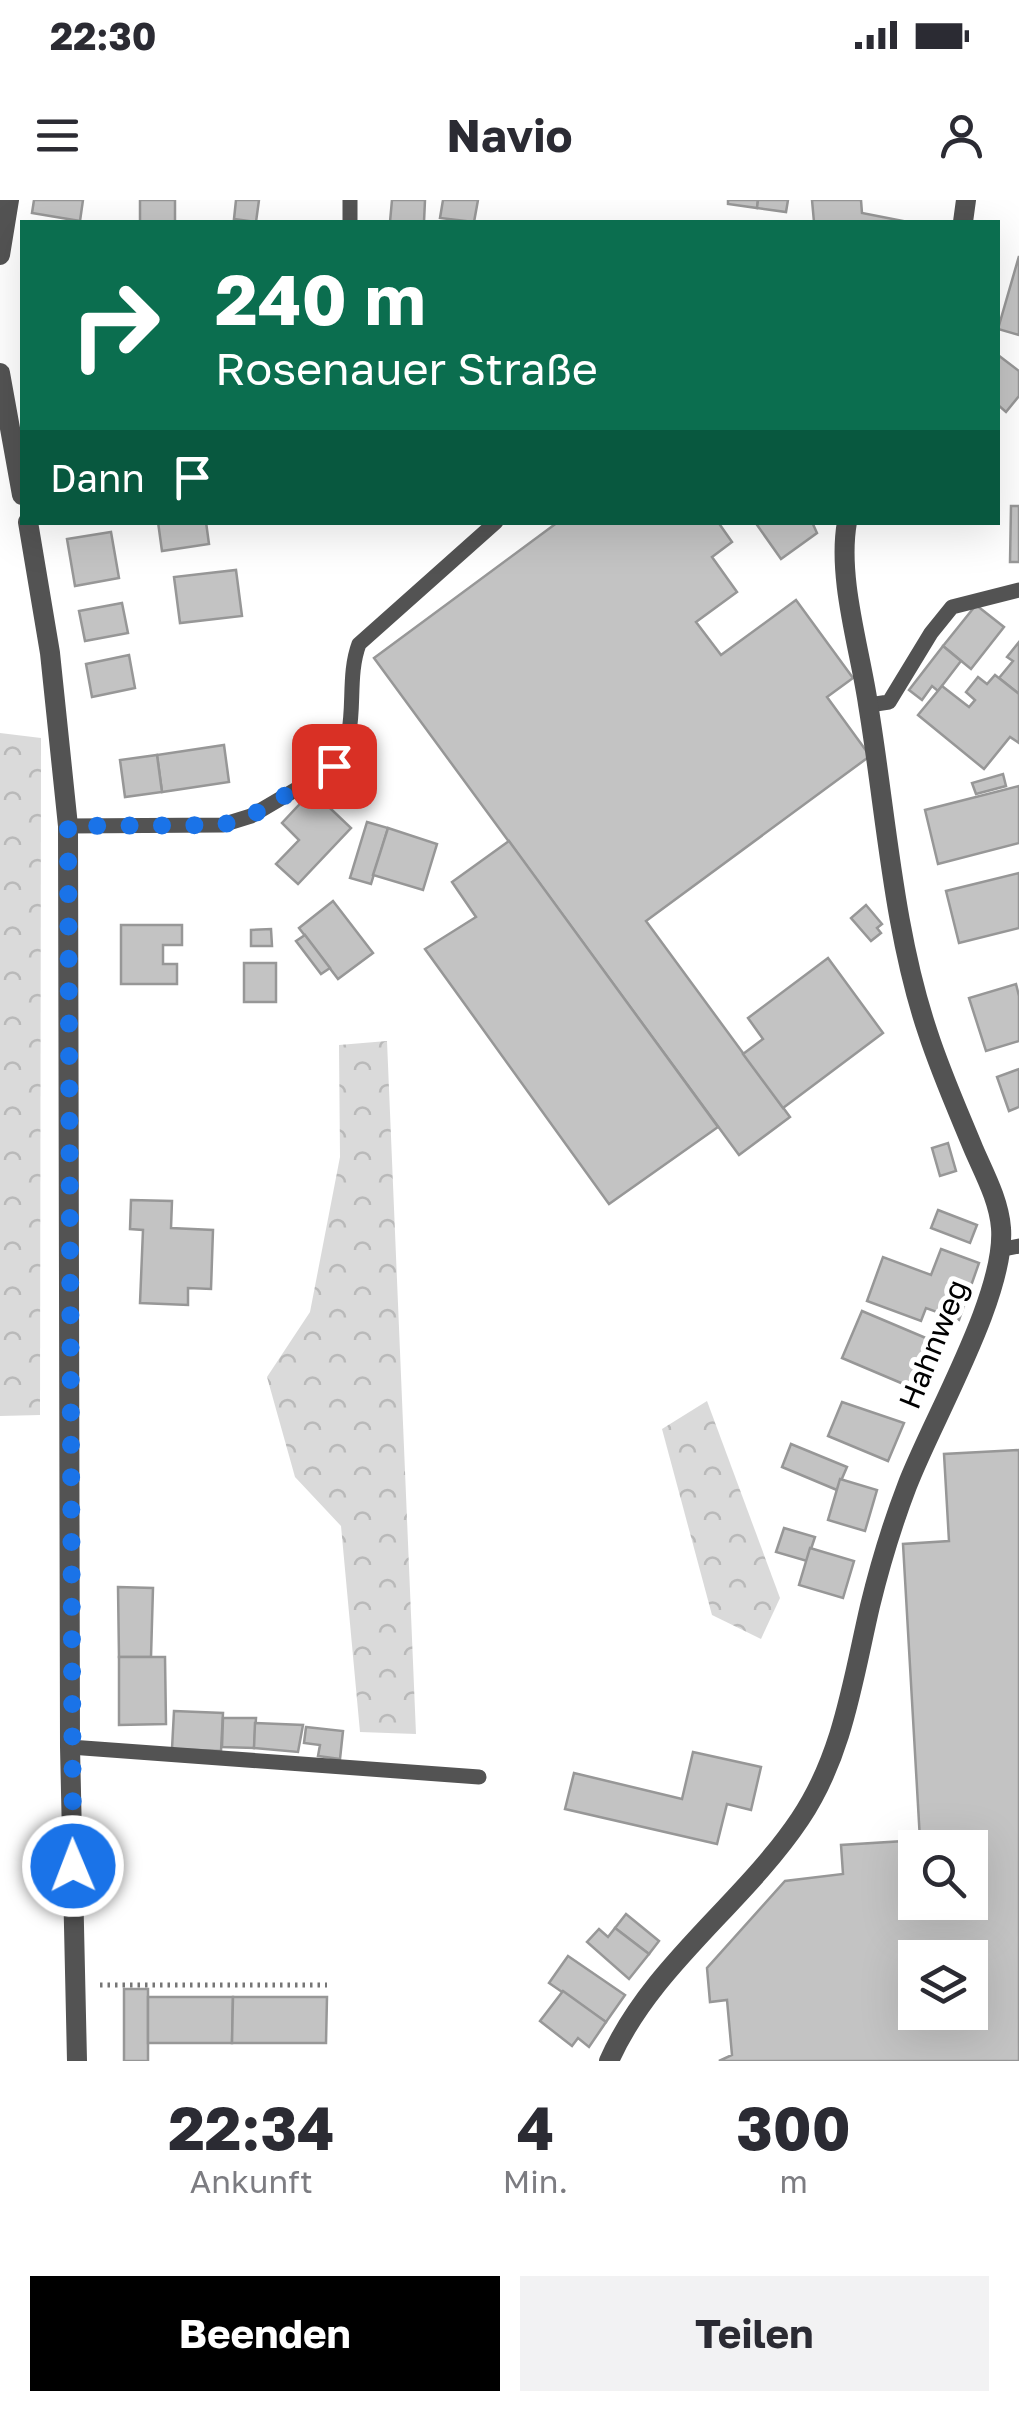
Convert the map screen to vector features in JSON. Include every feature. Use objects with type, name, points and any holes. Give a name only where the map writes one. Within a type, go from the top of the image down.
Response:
[{"type":"street","points":[[0,255],[8,200]]},
{"type":"street","points":[[0,372],[20,483]]},
{"type":"street","points":[[29,525],[50,653],[68,826],[70,1748],[77,2061]]},
{"type":"street","name":"Hahnweg","points":[[609,2061],[645,2001],[679,1958],[754,1880],[800,1820],[818,1788],[834,1753],[848,1706],[883,1557],[907,1485],[1009,1248],[1001,1231],[996,1202],[950,1094],[917,998],[896,893],[847,578],[847,525]]},
{"type":"lane","points":[[68,826],[222,825],[251,816],[334,766],[344,754],[350,735],[352,663],[359,644],[493,525]]},
{"type":"lane","points":[[868,705],[889,702],[931,633],[952,607],[1019,590]]},
{"type":"lane","points":[[70,1748],[479,1777]]},
{"type":"path","points":[[75,1985],[328,1985]]},
{"type":"green space","points":[[0,733],[41,738],[40,1415],[0,1416]]},
{"type":"green space","points":[[387,1041],[416,1734],[360,1732],[341,1526],[295,1477],[267,1377],[310,1312],[340,1157],[339,1045]]},
{"type":"green space","points":[[707,1401],[780,1598],[761,1639],[712,1615],[662,1429]]},
{"type":"building","points":[[34,200],[83,200],[80,220],[32,213]]},
{"type":"building","points":[[140,200],[175,200],[175,220],[140,220]]},
{"type":"building","points":[[236,200],[259,200],[256,220],[234,219]]},
{"type":"building","points":[[392,200],[425,200],[424,220],[390,220]]},
{"type":"building","points":[[443,200],[478,200],[474,220],[440,218]]},
{"type":"building","points":[[728,200],[758,200],[757,208],[728,204]]},
{"type":"building","points":[[758,200],[788,200],[786,212],[757,208]]},
{"type":"building","points":[[812,200],[861,200],[862,213],[898,220],[814,220]]},
{"type":"building","points":[[1019,256],[1019,335],[1000,330]]},
{"type":"building","points":[[1000,357],[1019,371],[1019,396],[1006,412],[1000,407]]},
{"type":"building","points":[[1011,506],[1019,506],[1019,562],[1010,562]]},
{"type":"building","points":[[158,525],[206,525],[209,544],[162,551]]},
{"type":"building","points":[[554,525],[720,525],[732,542],[712,557],[737,592],[696,622],[721,655],[796,600],[853,678],[827,697],[870,756],[646,921],[790,1117],[739,1155],[374,658]]},
{"type":"building","points":[[757,525],[813,525],[817,533],[781,559]]},
{"type":"building","points":[[111,532],[119,578],[75,586],[67,539]]},
{"type":"building","points":[[236,570],[242,616],[180,623],[174,577]]},
{"type":"building","points":[[122,603],[128,633],[85,641],[79,611]]},
{"type":"building","points":[[976,605],[1004,627],[971,669],[943,646]]},
{"type":"building","points":[[1019,642],[1019,694],[999,678],[1013,661],[1007,657]]},
{"type":"building","points":[[943,646],[961,661],[938,691],[932,686],[922,700],[909,690]]},
{"type":"building","points":[[129,655],[135,688],[92,697],[86,664]]},
{"type":"building","points":[[995,675],[1019,694],[1019,743],[1010,737],[984,769],[918,715],[942,686],[969,707],[975,700],[966,692],[978,677],[987,684]]},
{"type":"building","points":[[224,745],[229,782],[162,792],[157,755]]},
{"type":"building","points":[[157,755],[162,792],[125,797],[120,760]]},
{"type":"building","points":[[1003,774],[1006,786],[976,794],[972,783]]},
{"type":"building","points":[[1019,786],[1019,843],[938,864],[925,810]]},
{"type":"building","points":[[312,791],[351,828],[298,884],[276,864],[299,840],[282,823]]},
{"type":"building","points":[[367,822],[388,828],[371,884],[350,878]]},
{"type":"building","points":[[388,828],[437,844],[423,890],[373,875]]},
{"type":"building","points":[[509,841],[718,1127],[609,1204],[425,949],[476,917],[452,882]]},
{"type":"building","points":[[1019,873],[1019,928],[959,943],[946,891]]},
{"type":"building","points":[[333,901],[373,953],[338,979],[299,928]]},
{"type":"building","points":[[866,905],[882,924],[877,928],[881,933],[871,941],[851,918]]},
{"type":"building","points":[[121,925],[182,925],[182,945],[163,945],[163,964],[177,964],[177,984],[121,984]]},
{"type":"building","points":[[271,929],[272,946],[251,946],[251,930]]},
{"type":"building","points":[[305,935],[330,968],[321,974],[296,941]]},
{"type":"building","points":[[828,958],[883,1033],[783,1108],[743,1054],[763,1039],[748,1018]]},
{"type":"building","points":[[244,963],[276,963],[276,1002],[244,1002]]},
{"type":"building","points":[[1016,984],[1019,1041],[986,1051],[969,998]]},
{"type":"building","points":[[1019,1069],[1019,1107],[1009,1111],[997,1077]]},
{"type":"building","points":[[948,1143],[956,1171],[940,1176],[932,1148]]},
{"type":"building","points":[[131,1200],[172,1201],[171,1228],[213,1230],[211,1289],[188,1288],[188,1305],[140,1303],[143,1230],[130,1229]]},
{"type":"building","points":[[938,1210],[977,1225],[970,1243],[931,1228]]},
{"type":"building","points":[[941,1249],[979,1263],[959,1320],[926,1308],[921,1321],[867,1301],[883,1257],[931,1275]]},
{"type":"building","points":[[862,1311],[940,1344],[920,1391],[842,1358]]},
{"type":"building","points":[[842,1402],[904,1423],[888,1461],[828,1436]]},
{"type":"building","points":[[791,1444],[847,1467],[837,1490],[782,1467]]},
{"type":"building","points":[[1019,1450],[1019,2061],[719,2061],[732,2055],[727,2000],[710,2002],[707,1968],[785,1881],[843,1874],[841,1845],[898,1841],[898,1920],[988,1920],[988,1830],[919,1830],[903,1544],[949,1541],[944,1454]]},
{"type":"building","points":[[840,1479],[877,1490],[865,1531],[828,1520]]},
{"type":"building","points":[[784,1528],[815,1537],[807,1561],[776,1552]]},
{"type":"building","points":[[810,1548],[854,1561],[843,1598],[799,1585]]},
{"type":"building","points":[[118,1587],[153,1588],[151,1657],[119,1657]]},
{"type":"building","points":[[119,1657],[165,1657],[166,1724],[119,1725]]},
{"type":"building","points":[[174,1711],[223,1713],[221,1751],[172,1749]]},
{"type":"building","points":[[223,1718],[256,1718],[254,1748],[222,1747]]},
{"type":"building","points":[[255,1723],[303,1725],[298,1752],[254,1748]]},
{"type":"building","points":[[306,1727],[343,1731],[340,1759],[318,1756],[320,1745],[304,1743]]},
{"type":"building","points":[[693,1752],[761,1767],[751,1810],[727,1804],[717,1844],[565,1809],[574,1773],[682,1799]]},
{"type":"building","points":[[626,1914],[659,1941],[649,1954],[615,1928]]},
{"type":"building","points":[[615,1928],[649,1954],[629,1979],[587,1942],[599,1929],[608,1937]]},
{"type":"building","points":[[568,1956],[625,1995],[606,2022],[549,1983]]},
{"type":"building","points":[[124,1989],[148,1989],[148,2061],[124,2061]]},
{"type":"building","points":[[563,1991],[606,2022],[589,2047],[578,2038],[572,2046],[540,2021]]},
{"type":"building","points":[[148,1997],[233,1997],[232,2043],[148,2043]]},
{"type":"building","points":[[233,1997],[327,1997],[326,2043],[232,2043]]},
{"type":"route","points":[[73,1866],[68,826],[222,825],[251,816],[334,766]]}]
